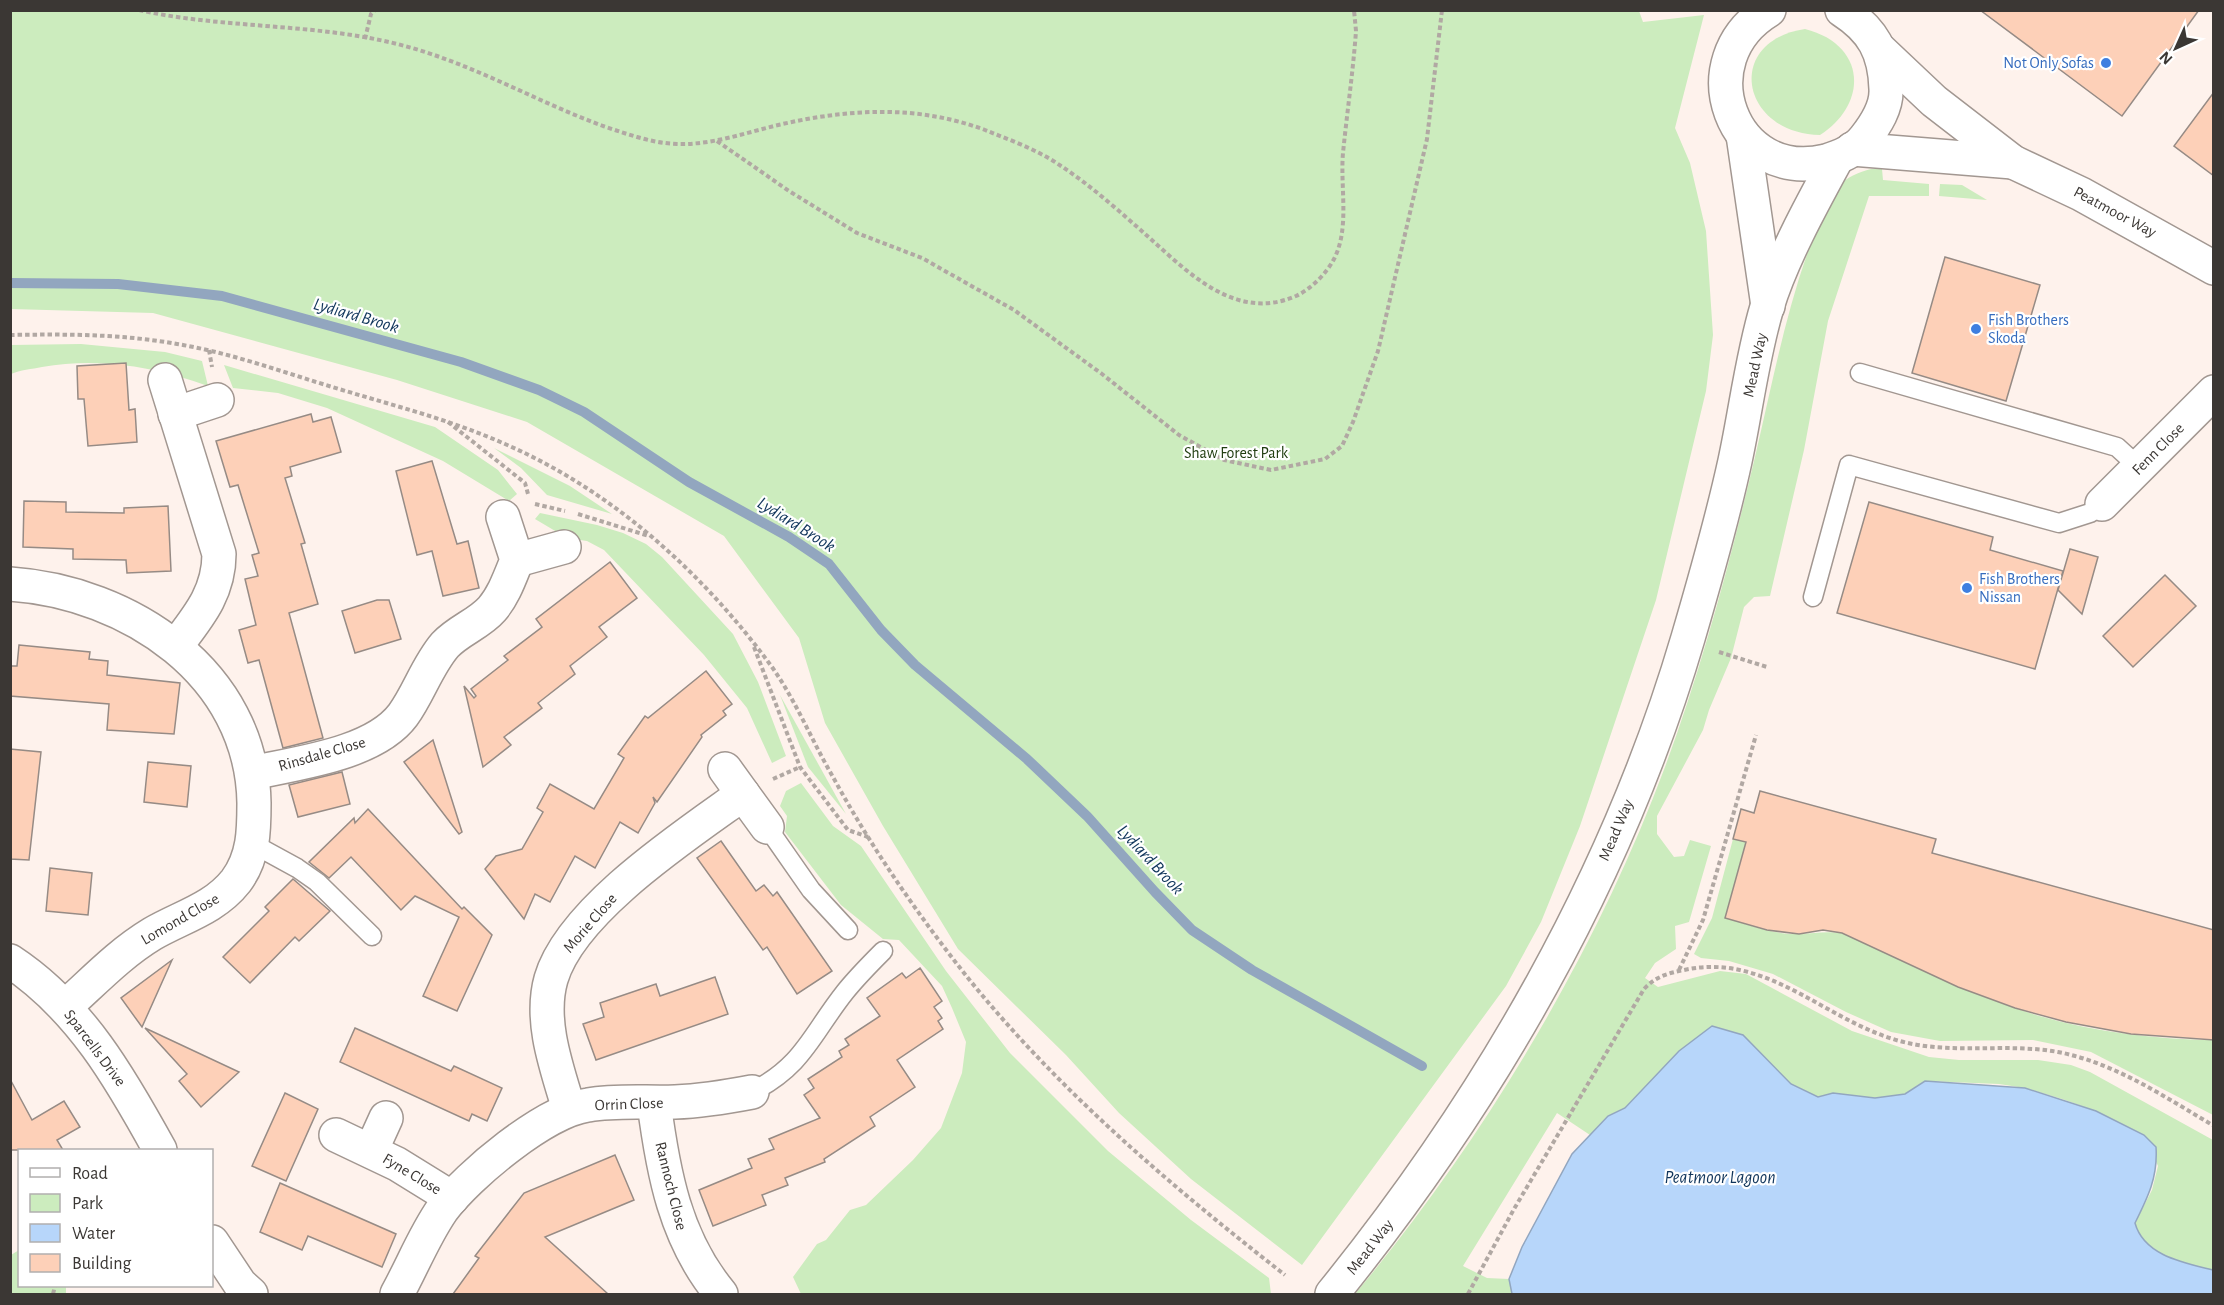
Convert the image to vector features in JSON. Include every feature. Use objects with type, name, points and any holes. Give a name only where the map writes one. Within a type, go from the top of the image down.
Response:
[{"type":"street","name":"Peatmoor Way","points":[[1842,10],[1873,32],[1934,101],[2013,162],[2081,194],[2214,268]]},
{"type":"street","points":[[1743,135],[1730,113],[1724,88],[1726,64],[1734,43],[1749,24],[1768,11]]},
{"type":"street","name":"Mead Way","points":[[1332,1294],[1428,1170],[1517,1030],[1599,870],[1654,738],[1686,643],[1722,519],[1768,306],[1802,226],[1844,154],[1860,144],[1877,122],[1886,95],[1886,67],[1873,32]]},
{"type":"street","name":"Peatmoor Way","points":[[1743,135],[1762,152],[1786,162],[1812,164],[1844,154],[2013,162]]},
{"type":"street","name":"Mead Way","points":[[1743,135],[1768,306]]},
{"type":"street","points":[[165,380],[219,554],[217,582],[212,594],[176,646]]},
{"type":"street","name":"Fenn Close","points":[[2102,504],[2214,392]]},
{"type":"street","points":[[175,414],[217,400]]},
{"type":"street","points":[[517,510],[517,560],[564,548]]},
{"type":"street","name":"Rinsdale Close","points":[[252,773],[337,753],[369,742],[389,729],[401,717],[434,659],[447,643],[492,610],[502,595],[517,560]]},
{"type":"street","name":"Lomond Close","points":[[10,584],[39,586],[90,598],[134,620],[176,646],[209,679],[232,713],[246,747],[252,773],[253,844],[237,879],[224,894],[193,915],[153,933],[134,946],[65,1007]]},
{"type":"street","name":"Morie Close","points":[[569,1109],[555,1059],[548,1013],[551,980],[561,955],[582,927],[734,781],[767,827]]},
{"type":"street","name":"Sparcells Drive","points":[[10,961],[39,982],[65,1007],[96,1044],[121,1080],[159,1149]]},
{"type":"street","name":"Orrin Close","points":[[397,1294],[432,1227],[452,1198],[526,1135],[569,1109],[604,1103],[709,1100],[752,1092]]},
{"type":"street","name":"Rannoch Close","points":[[654,1103],[664,1167],[678,1221],[699,1264],[721,1294]]},
{"type":"street","name":"Fyne Close","points":[[371,1151],[386,1118]]},
{"type":"street","name":"Fyne Close","points":[[336,1135],[371,1151],[452,1198]]},
{"type":"street","points":[[213,1244],[244,1292]]},
{"type":"lane","points":[[1860,373],[2117,447],[2140,468]]},
{"type":"lane","points":[[1813,597],[1849,465],[2059,523],[2090,513],[2102,504]]},
{"type":"lane","name":"Morie Close","points":[[767,827],[811,890],[848,930]]},
{"type":"lane","points":[[253,844],[297,868],[317,882],[372,936]]},
{"type":"lane","name":"Orrin Close","points":[[752,1092],[776,1079],[792,1066],[845,993],[883,951]]},
{"type":"path","points":[[139,10],[182,20],[364,39],[408,46],[458,62],[579,117],[641,139],[678,144],[717,141],[830,114],[884,111],[951,118],[1036,152],[1062,166],[1143,232],[1190,275],[1217,293],[1250,303],[1275,303],[1300,295],[1319,280],[1335,258],[1341,238],[1342,157],[1356,32],[1354,10]]},
{"type":"path","points":[[717,141],[789,191],[858,233],[922,258],[1014,310],[1102,374],[1179,435],[1224,460],[1271,470],[1325,459],[1342,446],[1353,422],[1378,351],[1427,139],[1442,10]]},
{"type":"path","points":[[364,39],[372,12]]},
{"type":"path","points":[[10,334],[99,334],[181,344],[240,358],[445,420],[538,460],[613,506],[680,562],[752,643],[788,693],[832,777],[869,837],[968,978],[1049,1069],[1110,1130],[1176,1189],[1285,1275]]},
{"type":"path","points":[[445,420],[525,483],[517,510]]},
{"type":"path","points":[[752,643],[800,767],[848,830],[869,837]]},
{"type":"path","points":[[1686,643],[1767,667]]},
{"type":"path","points":[[1678,971],[1703,920],[1756,735]]},
{"type":"path","points":[[1468,1294],[1509,1218],[1644,989],[1658,977],[1678,971],[1713,967],[1742,969],[1784,985],[1848,1021],[1907,1043],[1936,1048],[2020,1048],[2057,1052],[2088,1059],[2120,1072],[2214,1126]]},
{"type":"green space","name":"Shaw Forest Park","points":[[11,11],[1639,11],[1643,22],[1704,15],[1675,128],[1690,163],[1706,231],[1713,335],[1706,391],[1656,600],[1580,826],[1541,922],[1506,986],[1302,1265],[1191,1179],[1119,1113],[1066,1055],[958,949],[883,826],[825,723],[799,638],[724,536],[527,422],[397,380],[153,313],[11,309]]},
{"type":"green space","points":[[1805,29],[1825,37],[1840,47],[1849,60],[1854,75],[1853,91],[1847,107],[1836,122],[1820,135],[1793,130],[1773,119],[1759,104],[1752,86],[1753,67],[1762,50],[1779,37]]},
{"type":"green space","points":[[1871,169],[1882,169],[1883,180],[1929,184],[1929,196],[1869,196],[1828,321],[1804,450],[1770,596],[1754,597],[1744,607],[1731,658],[1703,730],[1657,816],[1657,834],[1674,857],[1684,856],[1690,840],[1711,846],[1689,922],[1675,926],[1676,949],[1655,963],[1645,978],[1658,987],[1720,971],[1746,974],[1852,1031],[1929,1057],[1959,1060],[2038,1060],[2071,1065],[2090,1072],[2213,1140],[2213,1270],[2166,1256],[2156,1251],[2140,1234],[2135,1223],[2152,1190],[2158,1166],[2144,1135],[2096,1111],[2025,1088],[1999,1084],[1925,1081],[1905,1094],[1875,1098],[1833,1093],[1818,1097],[1791,1084],[1743,1035],[1679,1051],[1625,1108],[1608,1116],[1590,1135],[1557,1113],[1463,1266],[1487,1278],[1509,1279],[1512,1294],[1355,1294],[1448,1174],[1491,1110],[1532,1044],[1605,907],[1637,837],[1665,767],[1703,653],[1736,536],[1786,323],[1816,228],[1829,200],[1841,183],[1853,175]]},
{"type":"green space","points":[[1940,184],[1962,185],[1987,200],[1939,196]]},
{"type":"green space","points":[[81,344],[165,352],[202,361],[208,386],[147,369],[106,364],[64,364],[11,374],[10,345]]},
{"type":"green space","points":[[224,365],[435,427],[498,470],[517,494],[509,501],[443,461],[327,408],[278,393],[233,388]]},
{"type":"green space","points":[[494,448],[570,486],[612,514],[547,495],[521,468]]},
{"type":"green space","points":[[540,513],[623,533],[646,544],[662,557],[733,634],[758,682],[786,756],[772,763],[747,708],[704,655],[604,550],[587,541],[567,538],[535,519]]},
{"type":"green space","points":[[780,695],[846,814],[808,767]]},
{"type":"green space","points":[[801,783],[833,826],[861,846],[946,971],[1010,1053],[1108,1151],[1191,1220],[1269,1278],[1271,1294],[801,1294],[793,1277],[817,1244],[826,1240],[850,1210],[866,1205],[913,1160],[941,1128],[962,1073],[966,1042],[942,986],[899,940],[883,939],[841,905],[785,832],[787,816],[780,806],[786,791]]},
{"type":"green space","points":[[1733,839],[1746,842],[1726,918],[1781,933],[1842,933],[1949,981],[2039,1016],[2112,1032],[2163,1038],[2213,1040],[2213,1115],[2091,1052],[2033,1040],[1940,1041],[1891,1032],[1846,1012],[1773,974],[1729,961],[1701,958],[1694,954],[1712,918]]},
{"type":"green space","points":[[18,1251],[18,1287],[66,1287],[66,1294],[11,1294],[11,1255]]},
{"type":"water","name":"Peatmoor Lagoon","points":[[1712,1026],[1743,1035],[1791,1084],[1818,1097],[1833,1093],[1875,1098],[1905,1094],[1925,1081],[2025,1088],[2096,1111],[2144,1135],[2156,1147],[2155,1168],[2151,1186],[2135,1223],[2140,1234],[2156,1251],[2178,1261],[2213,1270],[2213,1294],[1512,1294],[1509,1279],[1522,1247],[1572,1154],[1608,1116],[1625,1108],[1679,1051]]},
{"type":"building","name":"Not Only Sofas","points":[[1980,10],[2199,10],[2122,116]]},
{"type":"building","points":[[2214,92],[2214,176],[2174,146]]},
{"type":"building","name":"Fish Brothers Skoda","points":[[1945,257],[2040,285],[2006,401],[1912,373]]},
{"type":"building","points":[[126,363],[129,410],[135,409],[137,442],[88,446],[84,399],[78,399],[77,366]]},
{"type":"building","points":[[311,414],[313,422],[331,417],[341,452],[290,467],[292,476],[285,478],[305,543],[301,544],[318,604],[289,613],[323,738],[283,748],[259,660],[248,663],[239,630],[256,625],[245,579],[258,576],[252,555],[259,553],[238,485],[230,487],[216,441]]},
{"type":"building","points":[[432,461],[457,544],[468,541],[479,588],[443,596],[432,551],[417,555],[396,471]]},
{"type":"building","points":[[24,501],[66,502],[66,512],[124,513],[124,508],[168,506],[171,571],[127,573],[126,560],[73,559],[73,549],[23,547]]},
{"type":"building","name":"Fish Brothers Nissan","points":[[1869,502],[1993,537],[1990,550],[2063,571],[2035,669],[1837,613]]},
{"type":"building","points":[[2070,549],[2098,557],[2082,614],[2058,590]]},
{"type":"building","points":[[610,562],[637,598],[599,627],[607,637],[570,666],[575,674],[538,703],[542,708],[504,737],[511,745],[483,767],[464,686],[474,698],[476,696],[471,689],[508,660],[504,656],[542,627],[536,619]]},
{"type":"building","points":[[2165,575],[2196,606],[2133,667],[2103,636]]},
{"type":"building","points":[[377,600],[389,600],[401,639],[355,653],[342,611]]},
{"type":"building","points":[[19,645],[90,652],[89,659],[108,661],[107,675],[180,683],[174,734],[107,730],[109,704],[10,696],[10,666],[17,666]]},
{"type":"building","points":[[706,671],[732,704],[723,711],[726,715],[701,735],[702,737],[657,802],[653,797],[655,803],[638,833],[620,822],[595,868],[575,856],[550,902],[535,894],[524,919],[485,869],[496,856],[522,849],[543,812],[537,808],[550,784],[594,809],[624,758],[618,754],[645,716],[648,718]]},
{"type":"building","points":[[433,740],[462,832],[459,834],[404,762]]},
{"type":"building","points":[[10,749],[41,752],[29,860],[10,859]]},
{"type":"building","points":[[148,762],[191,766],[187,807],[144,802]]},
{"type":"building","points":[[342,772],[350,804],[298,817],[289,785]]},
{"type":"building","points":[[1760,791],[1936,839],[1932,853],[2214,930],[2214,1040],[2131,1034],[2066,1022],[2015,1008],[1958,987],[1842,933],[1823,930],[1799,934],[1767,930],[1725,918],[1746,842],[1733,839],[1741,809],[1754,813]]},
{"type":"building","points":[[368,809],[462,909],[464,907],[492,935],[457,1011],[423,996],[459,917],[415,896],[401,910],[351,857],[329,878],[309,862],[354,818],[355,823]]},
{"type":"building","points":[[721,841],[756,891],[764,885],[773,896],[777,892],[832,971],[797,994],[767,947],[763,950],[697,858]]},
{"type":"building","points":[[50,868],[92,873],[88,915],[46,911]]},
{"type":"building","points":[[293,879],[330,911],[299,941],[295,937],[250,983],[223,957],[269,911],[265,907]]},
{"type":"building","points":[[172,960],[142,1027],[121,998]]},
{"type":"building","points":[[920,968],[942,1001],[934,1007],[942,1018],[938,1021],[943,1029],[897,1060],[915,1087],[870,1117],[875,1126],[824,1159],[825,1162],[785,1178],[788,1185],[762,1195],[766,1205],[713,1226],[699,1190],[752,1168],[748,1159],[774,1149],[769,1139],[820,1118],[804,1095],[814,1088],[808,1079],[842,1057],[839,1051],[849,1045],[845,1039],[880,1016],[867,998],[902,973],[906,978]]},
{"type":"building","points":[[715,977],[728,1014],[596,1060],[583,1024],[604,1017],[600,1003],[656,984],[660,996]]},
{"type":"building","points":[[145,1028],[239,1072],[201,1107],[179,1081],[187,1074]]},
{"type":"building","points":[[355,1028],[451,1071],[454,1066],[502,1088],[487,1121],[472,1114],[469,1121],[340,1062]]},
{"type":"building","points":[[10,1079],[32,1120],[64,1101],[80,1127],[57,1140],[62,1149],[10,1150]]},
{"type":"building","points":[[285,1093],[318,1109],[286,1181],[252,1166]]},
{"type":"building","points":[[615,1155],[634,1200],[545,1237],[608,1294],[453,1294],[479,1258],[475,1256],[524,1193]]},
{"type":"building","points":[[280,1183],[396,1234],[382,1267],[308,1236],[302,1250],[260,1232]]},
{"type":"waterway","name":"Lydiard Brook","points":[[10,283],[118,284],[222,296],[461,362],[539,390],[584,412],[689,482],[789,537],[829,564],[881,630],[915,665],[1027,759],[1087,816],[1192,930],[1252,970],[1422,1066]]},
{"type":"place","name":"Not Only Sofas","points":[[2106,63]]},
{"type":"place","name":"Fish Brothers Skoda","points":[[1976,329]]},
{"type":"place","name":"Fish Brothers Nissan","points":[[1967,588]]}]
